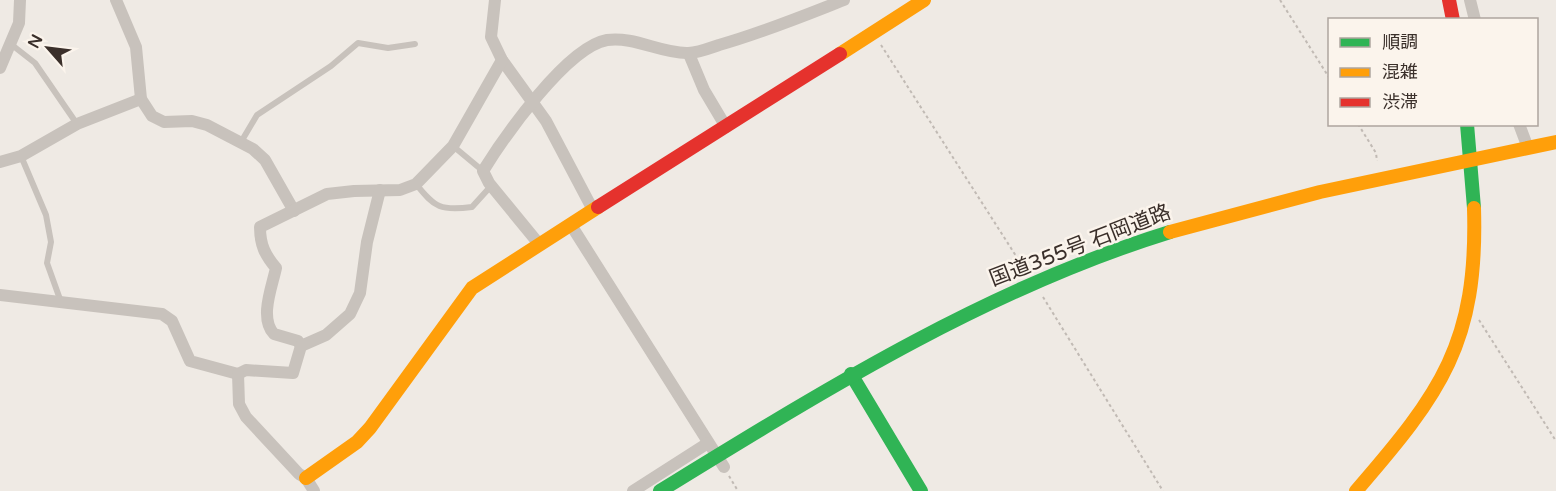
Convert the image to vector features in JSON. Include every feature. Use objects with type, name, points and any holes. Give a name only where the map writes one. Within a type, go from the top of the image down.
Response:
[{"type":"main road","points":[[306,478],[357,442],[370,428],[466,294],[539,244],[924,0]]},
{"type":"main road","points":[[1449,0],[1453,18]]},
{"type":"main road","points":[[1356,491],[1414,423],[1436,391],[1453,355],[1469,309],[1476,240],[1467,126]]},
{"type":"main road","name":"国道355号 石岡道路","points":[[660,491],[720,462],[851,374],[938,327],[1032,283],[1091,259],[1200,223],[1332,189],[1556,142]]},
{"type":"main road","points":[[851,374],[921,491]]},
{"type":"street","points":[[0,68],[12,45],[19,23],[20,0]]},
{"type":"street","points":[[116,0],[136,48],[141,99],[152,116],[164,122],[200,122],[242,142],[265,160],[294,211]]},
{"type":"street","points":[[495,0],[491,37],[502,60],[546,121],[593,210]]},
{"type":"street","points":[[539,244],[491,185],[483,171],[502,140],[532,101],[561,72],[605,40],[618,40],[689,54],[746,37],[844,0]]},
{"type":"street","points":[[1470,0],[1474,18]]},
{"type":"street","points":[[689,54],[704,90],[726,127]]},
{"type":"street","points":[[301,346],[293,339],[274,334],[268,324],[269,300],[276,268],[264,254],[260,240],[260,227],[327,194],[406,189],[416,184],[453,146],[502,60]]},
{"type":"street","points":[[0,162],[21,156],[77,124],[141,99]]},
{"type":"street","points":[[1520,126],[1528,148]]},
{"type":"street","points":[[0,295],[162,314],[172,321],[190,361],[238,374],[246,370],[293,373],[301,346],[326,335],[350,314],[360,293],[367,242],[380,190]]},
{"type":"street","points":[[571,225],[720,462]]},
{"type":"street","points":[[238,374],[239,404],[246,417],[306,478],[314,491]]},
{"type":"street","points":[[633,491],[708,443]]},
{"type":"lane","points":[[242,142],[257,115],[331,66],[358,43],[388,48],[415,44]]},
{"type":"lane","points":[[12,45],[35,63],[77,124]]},
{"type":"lane","points":[[453,146],[483,171]]},
{"type":"lane","points":[[21,156],[46,215],[51,242],[47,263],[61,302]]},
{"type":"lane","points":[[416,184],[433,205],[445,208],[472,207],[491,185]]},
{"type":"path","points":[[1280,0],[1328,77]]},
{"type":"path","points":[[874,33],[1032,283]]},
{"type":"path","points":[[1052,291],[1041,295],[1163,491]]},
{"type":"path","points":[[1469,309],[1486,328],[1556,441]]},
{"type":"path","points":[[720,462],[738,491]]},
{"type":"traffic: fast","points":[[1467,126],[1474,208]]},
{"type":"traffic: fast","points":[[660,491],[783,416],[907,345],[1036,282],[1102,255],[1170,232]]},
{"type":"traffic: fast","points":[[851,374],[921,491]]},
{"type":"traffic: slow","points":[[840,54],[924,0]]},
{"type":"traffic: slow","points":[[1170,232],[1320,192],[1556,142]]},
{"type":"traffic: slow","points":[[306,478],[357,442],[370,428],[472,288],[598,207]]},
{"type":"traffic: slow","points":[[1356,491],[1411,424],[1432,394],[1448,363],[1461,331],[1469,295],[1474,255],[1474,208]]},
{"type":"traffic: jam","points":[[1449,0],[1453,18]]},
{"type":"traffic: jam","points":[[598,207],[840,54]]}]
